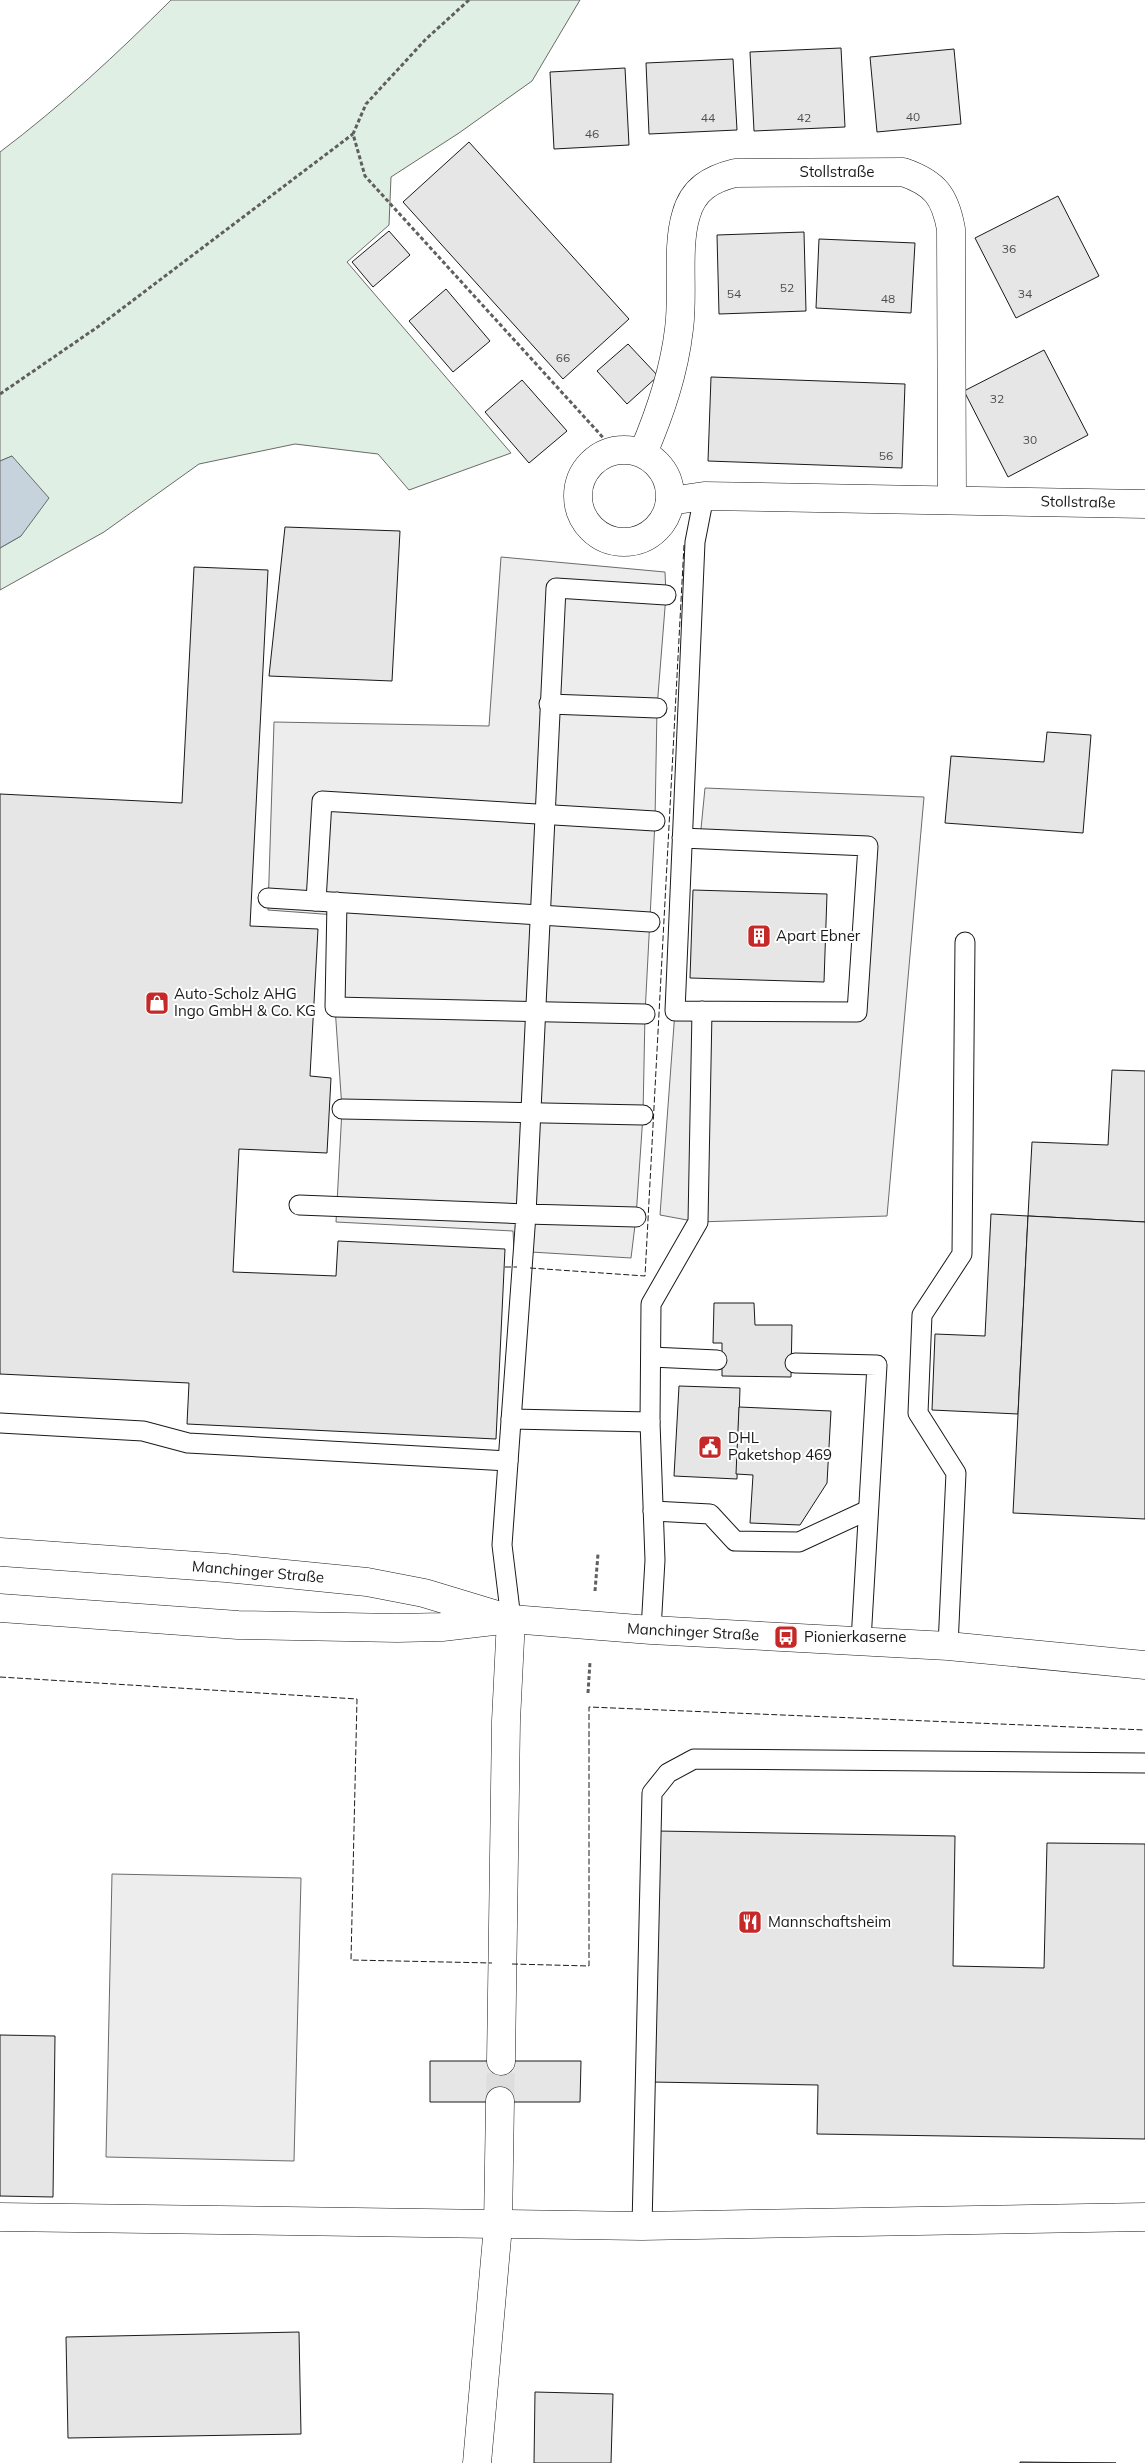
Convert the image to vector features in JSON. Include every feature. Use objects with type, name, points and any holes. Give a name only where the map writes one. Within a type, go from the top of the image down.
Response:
[{"type":"street","name":"Stollstraße","points":[[642,453],[662,409],[672,372],[680,329],[686,214],[697,192],[713,178],[735,173],[903,172],[922,179],[936,190],[947,208],[952,229],[952,499]]},
{"type":"street","points":[[622,449],[642,453],[660,467],[671,495],[667,515],[658,528],[640,540],[620,543],[608,540],[591,530],[582,516],[578,505],[580,478],[591,463],[604,454],[616,451],[622,449]]},
{"type":"street","name":"Stollstraße","points":[[670,501],[704,496],[1145,504]]},
{"type":"street","name":"Manchinger Straße","points":[[0,1552],[226,1568],[367,1582],[424,1593],[511,1619]]},
{"type":"street","name":"Manchinger Straße","points":[[0,1608],[238,1625],[367,1628],[442,1627],[511,1619],[651,1630],[948,1646],[1145,1665]]},
{"type":"street","points":[[501,2061],[506,1721],[511,1619]]},
{"type":"street","points":[[477,2463],[498,2226],[500,2101]]},
{"type":"street","points":[[0,2217],[498,2226],[642,2226],[1145,2217]]},
{"type":"lane","points":[[682,838],[868,846],[858,1012],[675,1011],[682,838],[695,542],[704,496]]},
{"type":"lane","points":[[511,1619],[502,1545],[526,1214],[556,588],[666,595]]},
{"type":"lane","points":[[549,704],[657,708]]},
{"type":"lane","points":[[316,901],[322,801],[655,821]]},
{"type":"lane","points":[[268,898],[650,922]]},
{"type":"lane","points":[[337,902],[335,1007],[645,1014]]},
{"type":"lane","points":[[948,1646],[956,1473],[918,1413],[922,1315],[962,1254],[965,942]]},
{"type":"lane","points":[[651,1630],[655,1560],[650,1422],[652,1304],[698,1222],[702,1011]]},
{"type":"lane","points":[[342,1109],[643,1115]]},
{"type":"lane","points":[[299,1205],[636,1218]]},
{"type":"lane","points":[[651,1357],[717,1360]]},
{"type":"lane","points":[[795,1362],[877,1366],[861,1641]]},
{"type":"lane","points":[[511,1419],[650,1422]]},
{"type":"lane","points":[[0,1423],[143,1431],[188,1443],[508,1461]]},
{"type":"lane","points":[[653,1511],[710,1514],[734,1540],[799,1542],[868,1510]]},
{"type":"lane","points":[[642,2226],[652,1793],[668,1773],[694,1759],[1145,1763]]},
{"type":"path","points":[[0,394],[99,326],[352,134],[366,104],[426,39],[469,0]]},
{"type":"path","points":[[352,134],[365,176],[616,451]]},
{"type":"green space","points":[[171,0],[580,0],[532,81],[459,133],[391,177],[389,225],[347,262],[511,453],[409,490],[378,454],[295,444],[199,464],[104,532],[0,590],[0,548],[21,536],[12,456],[0,461],[0,152],[88,79]]},
{"type":"shaded area","points":[[12,456],[49,498],[21,536],[0,548],[0,461]]},
{"type":"shaded area","points":[[501,557],[665,572],[666,595],[657,708],[655,821],[645,1014],[643,1115],[636,1217],[631,1258],[514,1251],[513,1231],[336,1222],[342,1109],[335,1007],[336,915],[268,910],[274,722],[489,726]]},
{"type":"shaded area","points":[[705,788],[924,797],[887,1216],[698,1222],[660,1215],[675,1011],[857,1012],[868,846],[700,839]]},
{"type":"shaded area","points":[[112,1874],[301,1878],[294,2161],[106,2157]]},
{"type":"building","points":[[841,48],[845,127],[754,131],[750,52]]},
{"type":"building","points":[[954,49],[961,124],[877,132],[870,57]]},
{"type":"building","points":[[733,59],[737,130],[649,134],[646,63]]},
{"type":"building","points":[[625,68],[629,145],[554,149],[550,72]]},
{"type":"building","points":[[469,142],[629,319],[563,379],[403,202]]},
{"type":"building","points":[[1058,196],[1099,276],[1016,318],[975,238]]},
{"type":"building","points":[[389,231],[410,255],[373,287],[352,262]]},
{"type":"building","points":[[804,232],[806,311],[719,314],[717,235]]},
{"type":"building","points":[[819,239],[915,243],[911,313],[816,308]]},
{"type":"building","points":[[446,289],[490,341],[453,372],[409,321]]},
{"type":"building","points":[[628,344],[658,376],[627,404],[597,371]]},
{"type":"building","points":[[1044,350],[1088,435],[1008,477],[964,391]]},
{"type":"building","points":[[711,377],[905,384],[902,468],[708,461]]},
{"type":"building","points":[[522,380],[567,431],[529,463],[485,412]]},
{"type":"building","points":[[285,527],[400,531],[392,681],[269,676]]},
{"type":"building","name":"Auto-Scholz AHG Ingo GmbH & Co. KG","points":[[194,567],[268,570],[250,926],[318,929],[310,1076],[331,1078],[327,1153],[239,1149],[233,1272],[336,1276],[338,1241],[505,1249],[496,1439],[187,1424],[189,1383],[0,1374],[0,794],[182,803]]},
{"type":"building","points":[[1047,732],[1091,735],[1083,833],[945,823],[951,756],[1044,762]]},
{"type":"building","name":"Apart Ebner","points":[[693,890],[827,894],[824,982],[690,978]]},
{"type":"building","points":[[1112,1070],[1145,1071],[1145,1222],[1028,1216],[1032,1142],[1108,1145]]},
{"type":"building","points":[[991,1214],[1028,1216],[1018,1414],[932,1410],[935,1334],[985,1336]]},
{"type":"building","points":[[1028,1216],[1145,1222],[1145,1519],[1013,1513]]},
{"type":"building","points":[[714,1303],[754,1303],[755,1325],[792,1325],[791,1377],[722,1376],[722,1343],[713,1343]]},
{"type":"building","points":[[679,1386],[740,1388],[737,1479],[674,1476]]},
{"type":"building","points":[[739,1407],[831,1411],[827,1483],[800,1525],[750,1523],[753,1475],[736,1474]]},
{"type":"building","points":[[657,1831],[955,1836],[953,1966],[1044,1968],[1047,1843],[1145,1844],[1145,2139],[817,2134],[818,2085],[652,2082]]},
{"type":"building","points":[[0,2035],[55,2036],[53,2197],[0,2196]]},
{"type":"building","points":[[430,2061],[581,2061],[580,2102],[430,2102]]},
{"type":"building","points":[[299,2332],[301,2434],[68,2438],[66,2337]]},
{"type":"building","points":[[535,2392],[613,2394],[611,2463],[534,2463]]},
{"type":"building","points":[[1020,2462],[1116,2463],[1020,2463]]},
{"type":"tunnel","points":[[500,2101],[501,2061]]},
{"type":"fence","points":[[530,1268],[645,1276],[684,545]]},
{"type":"fence","points":[[505,1267],[517,1267]]},
{"type":"fence","points":[[0,1677],[357,1699],[351,1960],[492,1963]]},
{"type":"fence","points":[[512,1964],[589,1966],[589,1707],[1145,1730]]},
{"type":"place","name":"Apart Ebner","points":[[759,936]]},
{"type":"place","name":"Auto-Scholz AHG Ingo GmbH & Co. KG","points":[[157,1003]]},
{"type":"place","name":"DHL Paketshop 469","points":[[710,1447]]},
{"type":"place","name":"Pionierkaserne","points":[[786,1637]]},
{"type":"place","name":"Mannschaftsheim","points":[[750,1922]]}]
